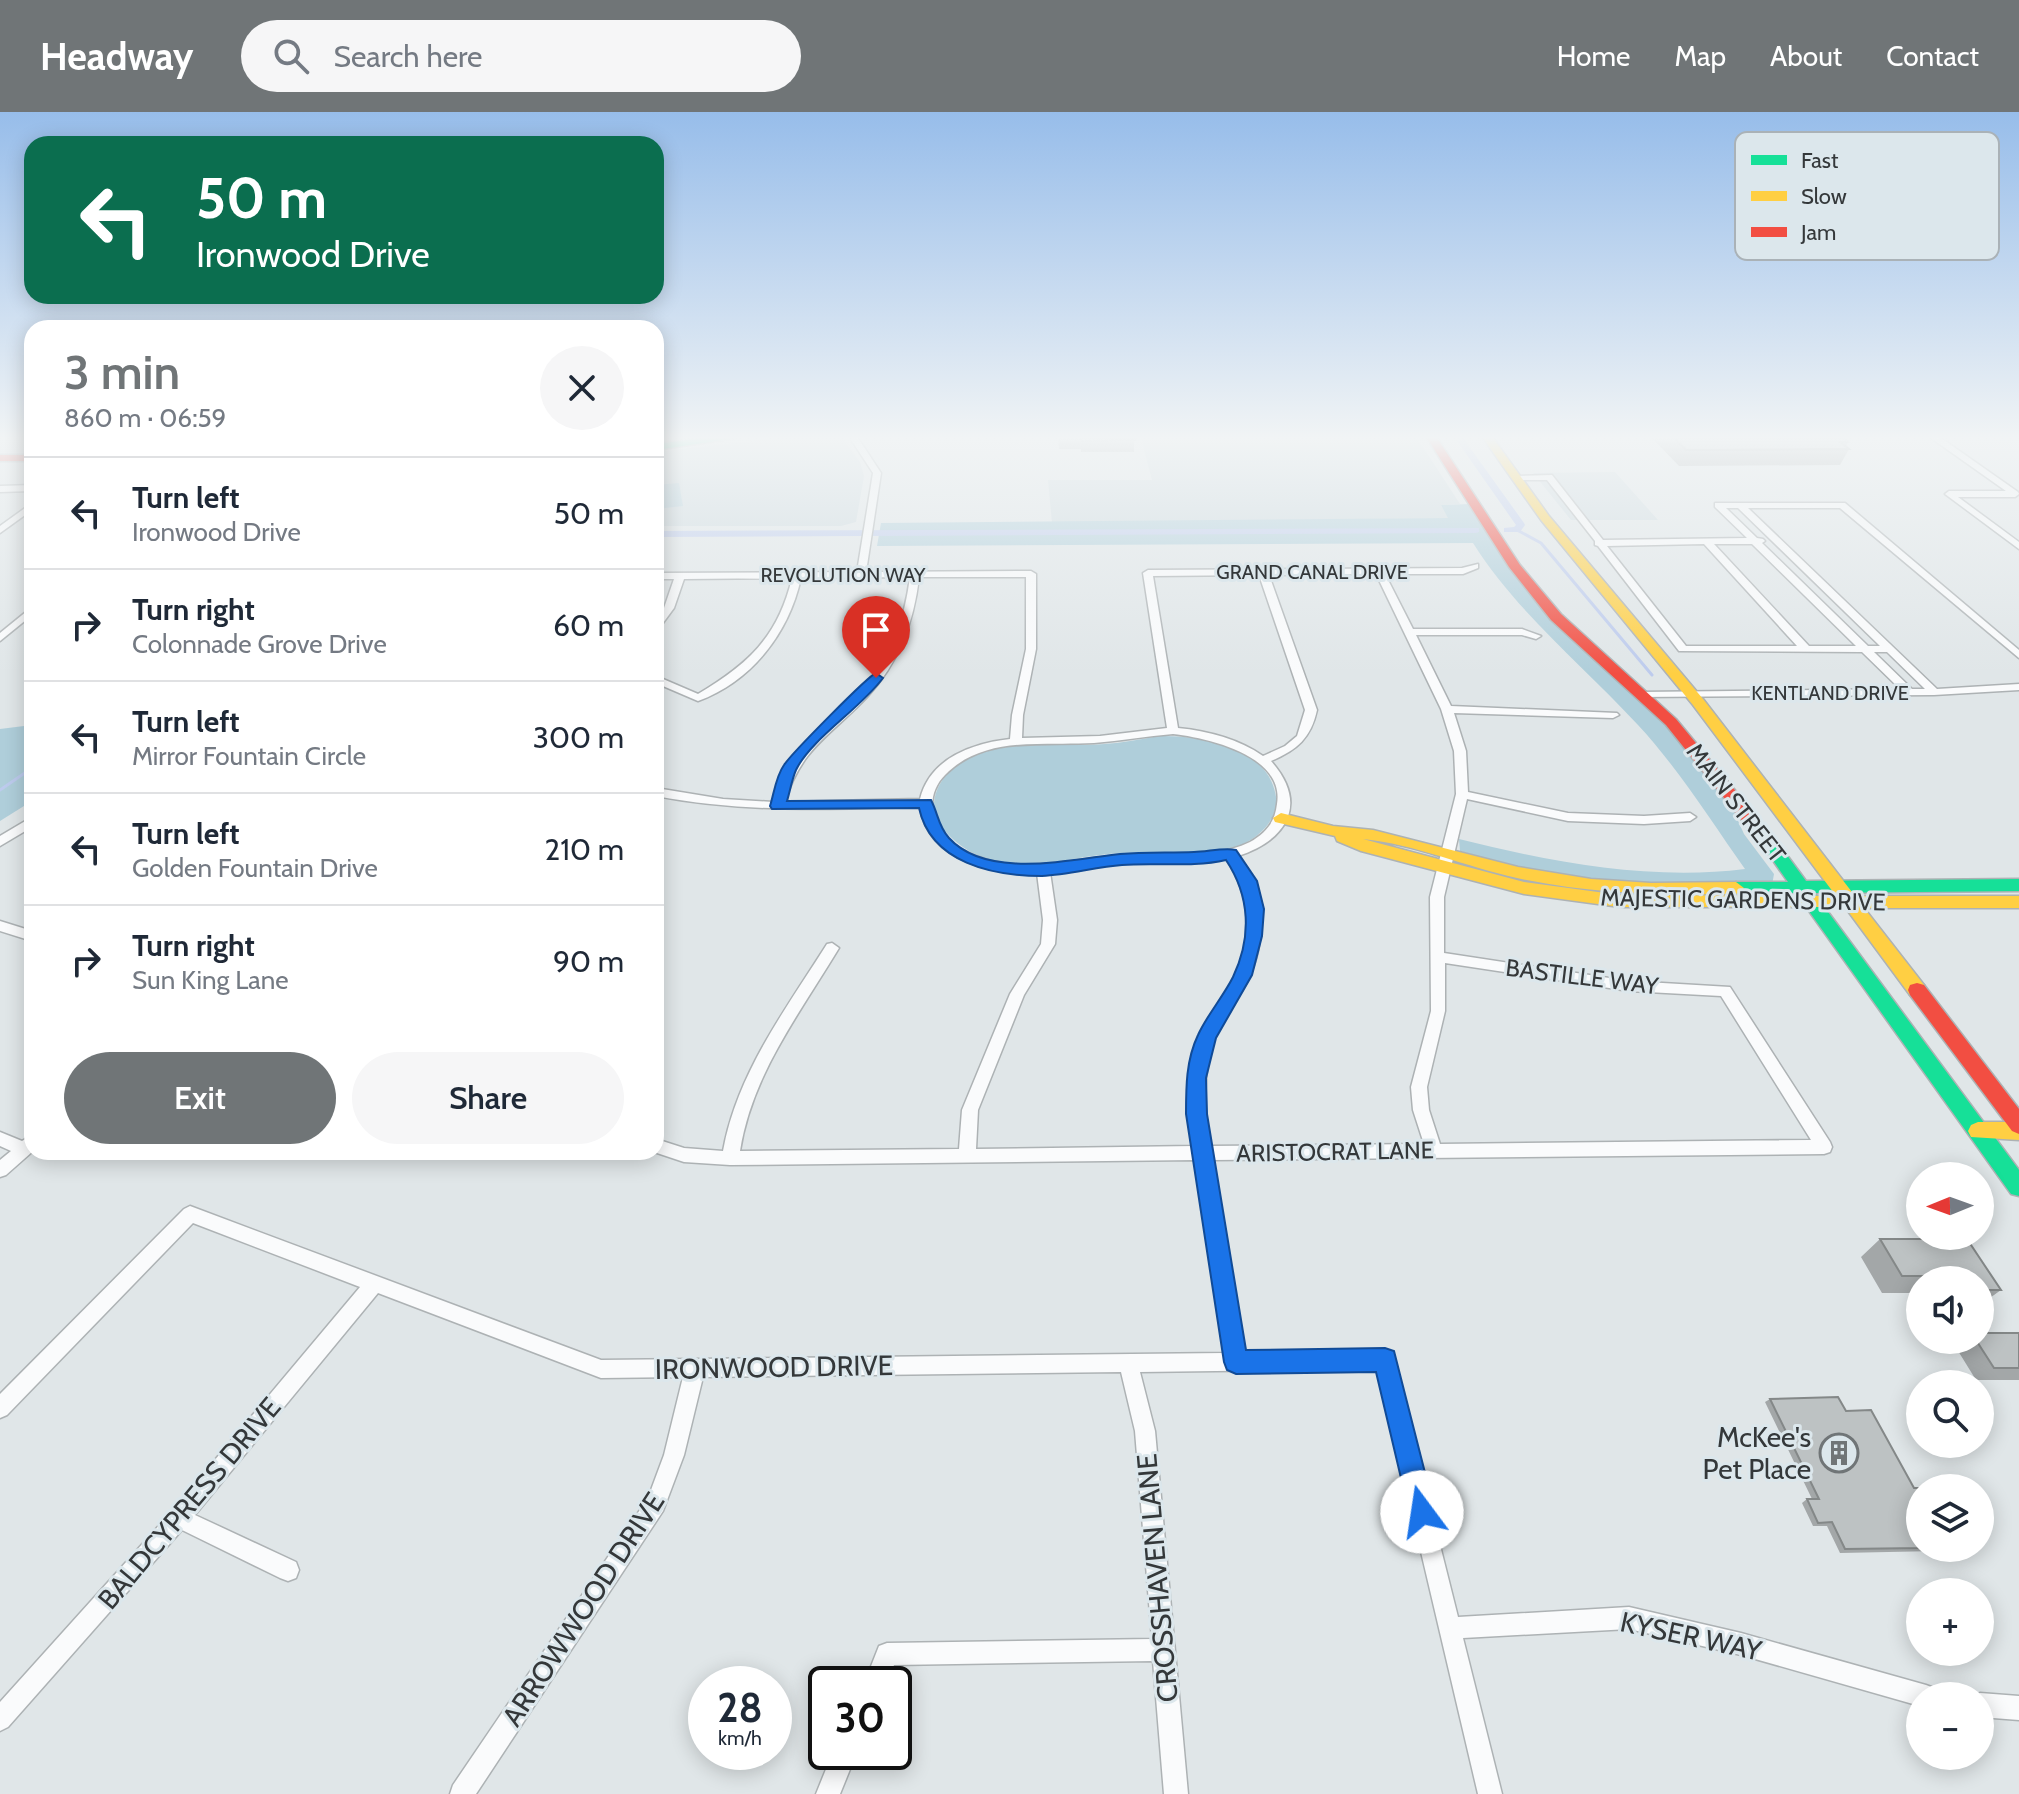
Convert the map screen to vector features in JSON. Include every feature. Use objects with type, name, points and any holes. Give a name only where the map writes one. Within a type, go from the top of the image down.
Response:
[{"type":"main road","name":"MAIN STREET","points":[[1483,516],[1515,567],[1556,617],[1671,722],[1703,758],[2019,1187]]},
{"type":"main road","name":"MAIN STREET","points":[[1547,516],[1690,694],[2019,1128]]},
{"type":"main road","name":"MAJESTIC GARDENS DRIVE","points":[[1281,818],[1333,831],[1367,847],[1591,885],[1806,895],[1849,902],[2019,902]]},
{"type":"main road","name":"MAJESTIC GARDENS DRIVE","points":[[1806,895],[1837,887],[2019,885]]},
{"type":"main road","points":[[1978,1131],[2019,1128]]},
{"type":"street","points":[[0,530],[18,516]]},
{"type":"street","points":[[861,574],[870,516]]},
{"type":"street","points":[[1582,516],[1598,543],[1683,649],[1888,649]]},
{"type":"street","points":[[1730,516],[1909,692]]},
{"type":"street","points":[[1751,516],[1934,692]]},
{"type":"street","points":[[1856,516],[2019,655]]},
{"type":"street","points":[[1979,516],[2019,546]]},
{"type":"street","points":[[1598,543],[1776,541]]},
{"type":"street","points":[[1707,542],[1806,649]]},
{"type":"street","name":"GRAND CANAL DRIVE","points":[[1173,731],[1148,573],[1463,571],[1475,566]]},
{"type":"street","points":[[1379,571],[1447,709],[1460,751],[1462,794],[1437,897],[1440,957],[1438,1011],[1419,1087],[1421,1110],[1434,1151]]},
{"type":"street","points":[[1262,761],[1298,743],[1308,729],[1311,710],[1263,572]]},
{"type":"street","points":[[778,806],[789,768],[805,748],[863,694],[888,661],[908,618],[915,574]]},
{"type":"street","name":"REVOLUTION WAY","points":[[664,576],[1031,574],[1033,638],[1027,679],[1017,706],[1014,725],[1016,741]]},
{"type":"street","points":[[664,683],[698,698],[743,670],[767,647],[793,602],[797,575]]},
{"type":"street","points":[[664,615],[680,576]]},
{"type":"street","points":[[0,638],[24,617]]},
{"type":"street","points":[[1408,632],[1522,632],[1536,636]]},
{"type":"street","name":"KENTLAND DRIVE","points":[[1640,695],[1934,692],[2019,687]]},
{"type":"street","points":[[1447,709],[1613,715]]},
{"type":"street","points":[[1173,731],[1208,735],[1235,744],[1262,761],[1281,782],[1285,807],[1281,818],[1268,837],[1215,858],[1123,859],[1043,870],[995,866],[962,855],[939,837],[930,824],[926,803],[931,784],[953,760],[984,747],[1016,741],[1093,740],[1173,731]]},
{"type":"street","points":[[664,793],[724,804],[778,806],[926,803]]},
{"type":"street","points":[[1462,794],[1568,817],[1644,820],[1690,817]]},
{"type":"street","points":[[0,842],[24,826]]},
{"type":"street","points":[[1230,854],[1249,881],[1255,909],[1253,936],[1243,975],[1206,1038],[1196,1078],[1202,1153],[1236,1362]]},
{"type":"street","points":[[967,1155],[970,1110],[1017,994],[1048,944],[1050,920],[1043,870]]},
{"type":"street","points":[[0,926],[24,934]]},
{"type":"street","points":[[730,1158],[739,1116],[755,1078],[787,1019],[832,948]]},
{"type":"street","name":"BASTILLE WAY","points":[[1440,957],[1629,986],[1725,991],[1824,1147]]},
{"type":"street","points":[[0,1139],[24,1144]]},
{"type":"street","name":"ARISTOCRAT LANE","points":[[664,1149],[684,1155],[730,1158],[1824,1147]]},
{"type":"street","points":[[0,1170],[24,1149]]},
{"type":"street","name":"IRONWOOD DRIVE","points":[[0,1408],[190,1214],[601,1369],[1385,1360],[1450,1628]]},
{"type":"street","name":"BALDCYPRESS DRIVE","points":[[0,1719],[179,1518],[374,1284]]},
{"type":"street","name":"CROSSHAVEN LANE","points":[[1128,1363],[1145,1431],[1176,1794]]},
{"type":"street","name":"ARROWWOOD DRIVE","points":[[462,1794],[656,1504],[674,1455],[695,1369]]},
{"type":"street","points":[[179,1518],[288,1570]]},
{"type":"street","name":"KYSER WAY","points":[[1450,1628],[1629,1618],[1741,1644],[1906,1690]]},
{"type":"street","points":[[1450,1628],[1490,1794]]},
{"type":"street","points":[[882,1666],[887,1654],[1164,1650]]},
{"type":"street","points":[[1994,1706],[2019,1708]]},
{"type":"street","points":[[828,1794],[838,1770]]},
{"type":"shaded area","points":[[664,516],[857,516],[856,522],[841,526],[664,526]]},
{"type":"shaded area","points":[[1051,516],[1449,518],[1052,523]]},
{"type":"shaded area","points":[[1479,516],[1501,552],[1681,741],[1730,803],[1744,834],[1774,874],[1772,885],[1603,881],[1526,869],[1460,851],[1459,839],[1565,862],[1637,871],[1673,873],[1745,869],[1653,742],[1530,616],[1473,543],[877,546],[881,523]]},
{"type":"shaded area","points":[[1568,516],[1655,516],[1658,520],[1571,520]]},
{"type":"shaded area","points":[[24,726],[24,806],[0,821],[0,729]]},
{"type":"shaded area","points":[[1159,736],[1210,741],[1244,753],[1258,763],[1268,776],[1276,797],[1274,812],[1267,826],[1249,841],[1215,852],[1123,853],[1015,864],[974,854],[951,837],[936,816],[934,800],[944,778],[957,765],[974,756],[1010,747],[1105,744]]},
{"type":"building","points":[[1880,1239],[1906,1239],[1906,1250],[1974,1250],[1985,1266],[1906,1266],[1906,1276],[1902,1276]]},
{"type":"building","points":[[1994,1333],[2019,1333],[2019,1368],[1994,1368],[1985,1354],[1994,1354]]},
{"type":"building","name":"McKee's Pet Place","points":[[1838,1397],[1846,1411],[1871,1410],[1906,1474],[1906,1548],[1845,1549],[1832,1522],[1818,1523],[1807,1499],[1819,1499],[1770,1399]]},
{"type":"waterway","points":[[1507,530],[1517,530],[1521,525],[1515,516]]},
{"type":"waterway","points":[[664,534],[1476,530]]},
{"type":"waterway","points":[[1517,530],[1541,543],[1652,675]]},
{"type":"waterway","points":[[0,790],[24,774]]},
{"type":"traffic: fast","points":[[1766,839],[2019,1187]]},
{"type":"traffic: fast","points":[[1736,888],[2019,885]]},
{"type":"traffic: slow","points":[[1544,516],[1698,702],[1917,990]]},
{"type":"traffic: slow","points":[[1281,818],[1333,831],[1373,835],[1518,873],[1591,885],[1651,889],[1736,888]]},
{"type":"traffic: slow","points":[[1343,837],[1367,847],[1524,888],[1620,901],[2019,902]]},
{"type":"traffic: slow","points":[[1978,1131],[2019,1131]]},
{"type":"traffic: jam","points":[[1483,516],[1515,567],[1556,617],[1671,722],[1766,839]]},
{"type":"traffic: jam","points":[[1917,990],[2019,1125]]},
{"type":"place","name":"McKee's Pet Place","points":[[1839,1453]]},
{"type":"route","points":[[876,678],[789,768],[778,806],[926,803],[930,824],[945,844],[962,855],[995,866],[1043,870],[1123,859],[1215,858],[1230,854],[1249,881],[1255,909],[1253,936],[1243,975],[1206,1038],[1196,1078],[1202,1153],[1236,1362],[1385,1360],[1422,1512]]}]
